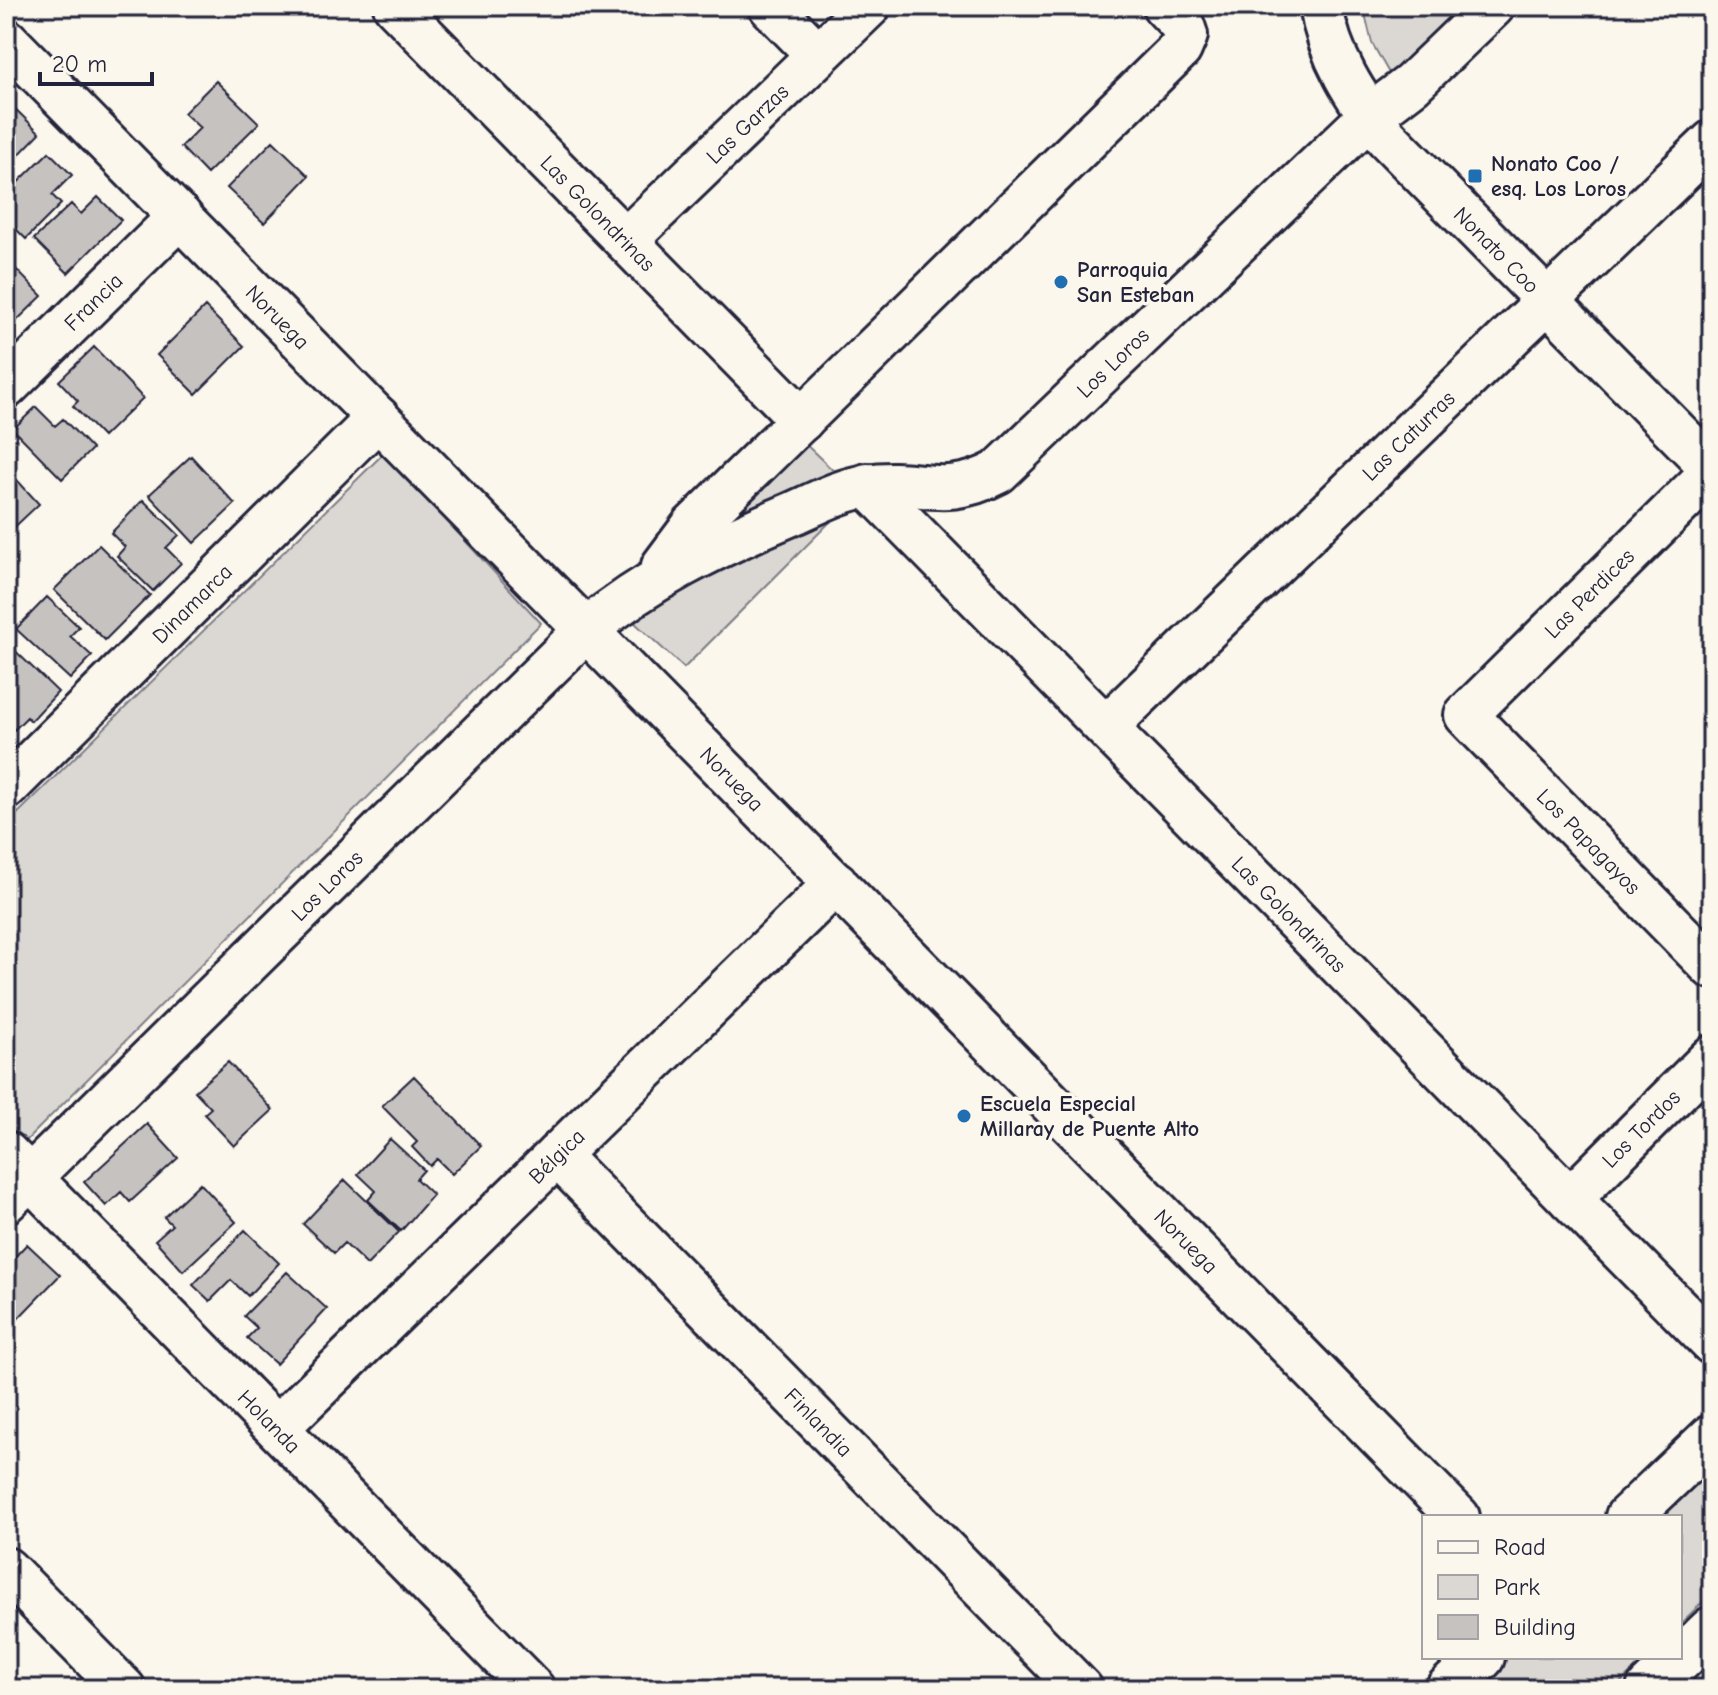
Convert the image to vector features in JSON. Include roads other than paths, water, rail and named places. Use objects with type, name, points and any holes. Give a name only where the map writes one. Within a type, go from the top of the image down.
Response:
[{"type":"main road","points":[[1630,1515],[1712,1437]]},
{"type":"main road","points":[[1682,1658],[1712,1629]]},
{"type":"main road","points":[[1448,1689],[1480,1659]]},
{"type":"main road","points":[[1649,1689],[1680,1659]]},
{"type":"street","name":"Las Golondrinas","points":[[395,6],[802,420]]},
{"type":"street","points":[[770,6],[818,55]]},
{"type":"street","name":"Las Garzas","points":[[626,240],[869,6]]},
{"type":"street","name":"Nonato Coo","points":[[1321,6],[1332,47],[1346,80],[1370,116],[1712,470]]},
{"type":"street","name":"Los Loros","points":[[14,1177],[586,630],[657,578],[711,549],[848,490],[867,485],[954,487],[982,480],[1012,461],[1370,116],[1412,84],[1493,6]]},
{"type":"street","name":"Los Loros","points":[[657,578],[693,526],[1180,49],[1175,20]]},
{"type":"street","name":"Noruega","points":[[6,40],[1456,1515]]},
{"type":"street","name":"Las Caturras","points":[[1106,727],[1712,142]]},
{"type":"street","name":"Francia","points":[[6,387],[180,216]]},
{"type":"street","name":"Dinamarca","points":[[6,788],[378,418]]},
{"type":"street","name":"Las Perdices","points":[[1466,715],[1712,470]]},
{"type":"street","name":"Las Golondrinas","points":[[867,485],[1712,1343]]},
{"type":"street","name":"Los Papagayos","points":[[1466,715],[1712,967]]},
{"type":"street","name":"Bélgica","points":[[277,1428],[836,883]]},
{"type":"street","name":"Los Tordos","points":[[1570,1199],[1712,1057]]},
{"type":"street","name":"Finlandia","points":[[557,1155],[1081,1689]]},
{"type":"street","name":"Holanda","points":[[14,1177],[277,1428],[533,1689]]},
{"type":"street","points":[[6,1569],[124,1689]]},
{"type":"place","name":"Nonato Coo / esq. Los Loros","points":[[1475,176]]},
{"type":"place","name":"Parroquia San Esteban","points":[[1061,282]]},
{"type":"place","name":"Escuela Especial Millaray de Puente Alto","points":[[964,1116]]}]
